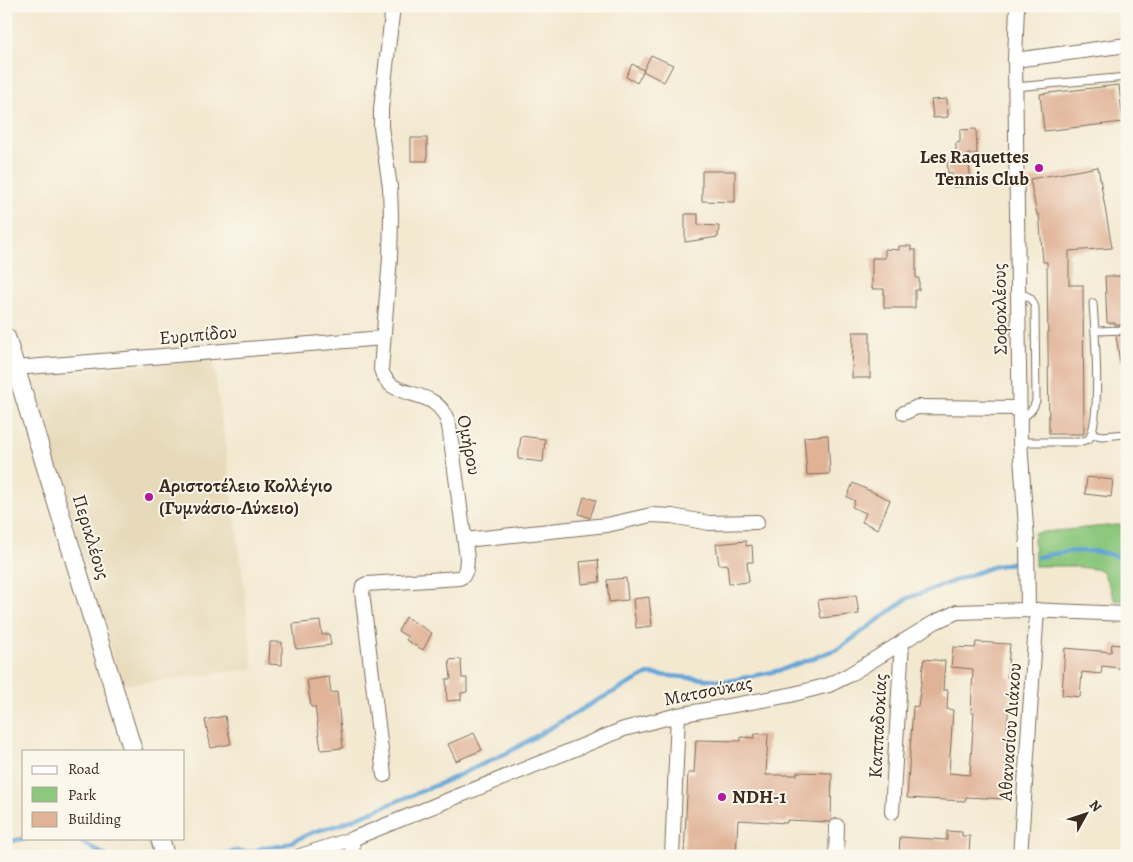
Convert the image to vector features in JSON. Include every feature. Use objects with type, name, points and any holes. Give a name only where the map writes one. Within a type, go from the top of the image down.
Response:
[{"type":"street","name":"Ομήρου","points":[[384,775],[362,588],[367,584],[435,581],[462,577],[467,566],[450,426],[446,415],[430,399],[401,390],[388,382],[381,369],[390,265],[391,216],[390,187],[381,127],[381,109],[393,6]]},
{"type":"street","name":"Σοφοκλέους","points":[[1017,6],[1015,87],[1019,414],[1032,610]]},
{"type":"street","points":[[1015,60],[1127,45]]},
{"type":"street","name":"Περικλέους","points":[[6,338],[133,750]]},
{"type":"street","name":"Ευριπίδου","points":[[16,368],[383,338]]},
{"type":"street","points":[[904,413],[917,407],[1019,414]]},
{"type":"street","points":[[465,540],[608,525],[651,515],[672,516],[709,523],[757,522]]},
{"type":"street","name":"Ματσούκας","points":[[300,856],[352,839],[624,729],[678,715],[820,688],[847,676],[935,622],[958,612],[1032,610],[1127,614]]},
{"type":"street","name":"Αθανασίου Διάκου","points":[[1020,856],[1032,610]]},
{"type":"street","name":"Καππαδοκίας","points":[[892,812],[902,642]]},
{"type":"street","points":[[672,856],[678,715]]},
{"type":"street","points":[[836,856],[837,826]]},
{"type":"street","points":[[352,839],[353,856]]},
{"type":"lane","points":[[1015,87],[1127,77]]},
{"type":"lane","points":[[1020,442],[1079,442],[1089,439],[1092,434],[1096,411],[1093,304]]},
{"type":"lane","points":[[1094,331],[1127,330]]},
{"type":"lane","points":[[1092,434],[1102,436],[1127,434]]},
{"type":"shaded area","name":"Αριστοτέλειο Κολλέγιο (Γυμνάσιο-Λύκειο)","points":[[213,358],[244,584],[253,669],[122,685],[31,385],[43,374]]},
{"type":"green space","points":[[1127,524],[1127,601],[1115,600],[1102,570],[1071,566],[1035,566],[1034,533]]},
{"type":"building","points":[[651,55],[673,65],[664,82],[643,71]]},
{"type":"building","points":[[632,64],[644,70],[637,83],[626,77]]},
{"type":"building","points":[[1119,85],[1123,122],[1044,131],[1040,94]]},
{"type":"building","points":[[947,99],[948,117],[933,118],[931,100]]},
{"type":"building","points":[[976,129],[977,154],[968,154],[971,183],[968,183],[968,186],[953,187],[952,172],[948,173],[947,162],[956,162],[956,143],[960,142],[960,130]]},
{"type":"building","points":[[411,138],[427,138],[427,161],[411,161]]},
{"type":"building","points":[[1098,167],[1112,248],[1069,251],[1069,285],[1083,285],[1084,434],[1049,434],[1047,262],[1043,262],[1039,214],[1037,215],[1030,179]]},
{"type":"building","points":[[702,171],[735,171],[735,202],[702,201]]},
{"type":"building","points":[[685,214],[698,214],[698,225],[719,226],[718,237],[685,242]]},
{"type":"building","points":[[899,246],[911,246],[911,250],[916,250],[916,278],[919,278],[919,290],[915,290],[915,308],[884,308],[884,289],[872,289],[872,258],[885,258],[885,249],[899,250]]},
{"type":"building","points":[[1105,276],[1127,276],[1127,325],[1107,323]]},
{"type":"building","points":[[853,332],[870,332],[870,378],[852,378]]},
{"type":"building","points":[[1127,335],[1127,362],[1120,362],[1116,336]]},
{"type":"building","points":[[828,435],[830,474],[807,475],[804,437]]},
{"type":"building","points":[[521,436],[545,439],[543,462],[518,459]]},
{"type":"building","points":[[1087,477],[1113,480],[1111,497],[1085,494]]},
{"type":"building","points":[[853,483],[890,500],[878,529],[862,522],[866,513],[852,507],[855,501],[847,497]]},
{"type":"building","points":[[584,497],[596,500],[590,518],[579,514]]},
{"type":"building","points":[[746,541],[746,546],[752,545],[753,562],[747,562],[749,582],[729,584],[727,564],[719,565],[716,544]]},
{"type":"building","points":[[598,560],[600,582],[582,584],[580,562]]},
{"type":"building","points":[[626,578],[628,600],[609,602],[607,580]]},
{"type":"building","points":[[856,595],[859,614],[821,618],[818,600]]},
{"type":"building","points":[[649,597],[652,626],[636,628],[633,599]]},
{"type":"building","points":[[406,617],[432,633],[423,650],[406,640],[408,637],[398,631]]},
{"type":"building","points":[[320,621],[322,635],[329,634],[331,645],[296,649],[293,624]]},
{"type":"building","points":[[270,642],[282,642],[282,665],[269,664]]},
{"type":"building","points":[[976,642],[1010,644],[1007,677],[1011,678],[1004,799],[966,797],[965,801],[907,798],[913,706],[918,707],[924,659],[945,661],[943,690],[948,690],[947,709],[953,710],[949,773],[970,775],[974,713],[971,713],[973,669],[951,667],[953,647],[975,648]]},
{"type":"building","points":[[1112,644],[1127,646],[1127,669],[1102,666],[1101,674],[1082,672],[1080,697],[1062,695],[1065,648],[1111,652]]},
{"type":"building","points":[[461,659],[462,678],[467,678],[467,692],[461,693],[461,700],[447,701],[446,679],[451,679],[449,660]]},
{"type":"building","points":[[329,677],[331,693],[337,692],[343,748],[321,750],[315,707],[311,707],[307,680]]},
{"type":"building","points":[[225,716],[231,744],[211,748],[205,720]]},
{"type":"building","points":[[474,733],[482,750],[456,761],[448,744]]},
{"type":"building","points":[[755,734],[768,734],[766,775],[797,775],[797,772],[832,773],[831,820],[829,822],[787,820],[787,823],[738,820],[736,856],[684,856],[688,773],[694,773],[696,740],[741,741],[741,737],[754,738]]},
{"type":"building","points":[[947,831],[962,832],[962,836],[970,836],[969,856],[899,856],[900,837],[947,840]]},
{"type":"waterway","points":[[1038,557],[1072,551],[1094,551],[1127,560]]},
{"type":"waterway","points":[[214,856],[236,851],[252,852],[264,847],[282,846],[444,782],[509,752],[596,701],[648,674],[729,681],[781,670],[840,648],[908,598],[992,567],[1016,562]]},
{"type":"waterway","points":[[6,842],[22,839]]},
{"type":"waterway","points":[[78,840],[106,856]]},
{"type":"place","name":"Les Raquettes Tennis Club","points":[[1039,168]]},
{"type":"place","name":"Αριστοτέλειο Κολλέγιο (Γυμνάσιο-Λύκειο)","points":[[149,497]]},
{"type":"place","name":"NDH-1","points":[[722,797]]}]
